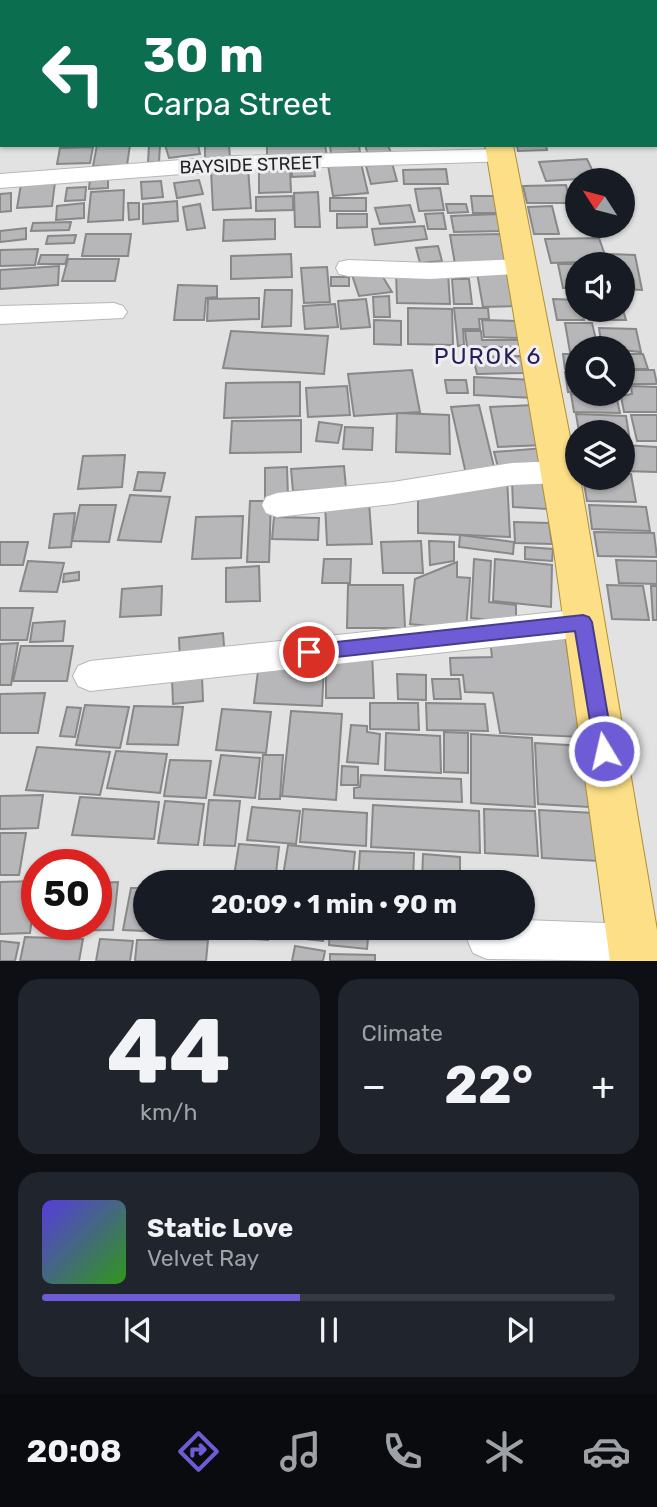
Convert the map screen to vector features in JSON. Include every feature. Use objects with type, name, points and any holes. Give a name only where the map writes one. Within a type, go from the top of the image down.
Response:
[{"type":"main road","points":[[500,150],[574,551],[635,952]]},
{"type":"street","points":[[147,169],[148,147]]},
{"type":"street","name":"BAYSIDE STREET","points":[[0,181],[234,163],[500,150]]},
{"type":"street","points":[[348,268],[430,271],[522,267]]},
{"type":"street","points":[[0,315],[114,312]]},
{"type":"street","points":[[276,505],[393,493],[512,474],[560,472]]},
{"type":"street","points":[[90,676],[583,622]]},
{"type":"street","points":[[498,940],[635,952]]},
{"type":"building","points":[[93,147],[90,163],[57,164],[60,148]]},
{"type":"building","points":[[97,147],[130,147],[127,165],[93,166]]},
{"type":"building","points":[[149,147],[160,147],[159,162],[148,162]]},
{"type":"building","points":[[166,147],[198,147],[200,154],[169,158]]},
{"type":"building","points":[[205,147],[229,147],[230,158],[205,160]]},
{"type":"building","points":[[267,147],[325,147],[327,156],[267,159]]},
{"type":"building","points":[[330,147],[359,147],[360,152],[331,154]]},
{"type":"building","points":[[366,147],[389,147],[391,153],[368,155]]},
{"type":"building","points":[[517,147],[546,147],[547,150],[518,151]]},
{"type":"building","points":[[587,159],[591,168],[565,168],[565,180],[546,181],[539,162]]},
{"type":"building","points":[[361,163],[368,193],[333,196],[328,165]]},
{"type":"building","points":[[392,163],[397,181],[371,184],[366,166]]},
{"type":"building","points":[[314,166],[315,176],[292,177],[292,167]]},
{"type":"building","points":[[248,168],[251,208],[213,210],[211,170]]},
{"type":"building","points":[[446,169],[448,184],[404,184],[403,170]]},
{"type":"building","points":[[290,170],[291,192],[259,193],[259,171]]},
{"type":"building","points":[[108,177],[108,188],[89,189],[90,178]]},
{"type":"building","points":[[199,180],[203,194],[177,198],[174,183]]},
{"type":"building","points":[[161,181],[163,197],[142,199],[141,182]]},
{"type":"building","points":[[55,182],[52,206],[17,208],[21,184]]},
{"type":"building","points":[[565,185],[565,203],[527,203],[523,186]]},
{"type":"building","points":[[86,187],[85,200],[65,201],[67,188]]},
{"type":"building","points":[[440,188],[444,210],[419,211],[415,189]]},
{"type":"building","points":[[124,190],[123,220],[88,222],[91,192]]},
{"type":"building","points":[[318,192],[320,227],[295,227],[294,193]]},
{"type":"building","points":[[11,193],[11,211],[0,212],[0,194]]},
{"type":"building","points":[[293,196],[293,210],[256,211],[256,197]]},
{"type":"building","points":[[471,196],[506,196],[509,213],[473,213]]},
{"type":"building","points":[[330,198],[366,198],[366,211],[330,211]]},
{"type":"building","points":[[177,201],[178,221],[143,224],[143,204]]},
{"type":"building","points":[[84,203],[84,218],[56,220],[57,206]]},
{"type":"building","points":[[128,203],[139,203],[139,219],[129,220]]},
{"type":"building","points":[[200,204],[205,228],[187,230],[183,207]]},
{"type":"building","points":[[446,204],[466,204],[468,212],[448,213]]},
{"type":"building","points":[[410,205],[415,222],[380,224],[375,208]]},
{"type":"building","points":[[552,206],[559,234],[534,234],[528,207]]},
{"type":"building","points":[[443,213],[446,229],[428,229],[425,214]]},
{"type":"building","points":[[337,214],[367,214],[367,227],[337,228]]},
{"type":"building","points":[[498,214],[501,231],[454,232],[451,216]]},
{"type":"building","points":[[275,219],[275,239],[223,241],[224,220]]},
{"type":"building","points":[[71,222],[69,230],[31,231],[33,223]]},
{"type":"building","points":[[424,226],[427,239],[375,245],[372,229]]},
{"type":"building","points":[[26,228],[26,239],[0,242],[0,231]]},
{"type":"building","points":[[86,234],[131,234],[128,256],[82,256]]},
{"type":"building","points":[[504,234],[510,263],[455,264],[450,235]]},
{"type":"building","points":[[76,235],[74,243],[46,244],[48,236]]},
{"type":"building","points":[[599,238],[604,252],[565,252],[565,262],[551,263],[545,239]]},
{"type":"building","points":[[438,246],[442,261],[420,263],[416,248]]},
{"type":"building","points":[[38,249],[35,265],[0,266],[0,250]]},
{"type":"building","points":[[291,254],[292,277],[231,279],[231,256]]},
{"type":"building","points":[[41,255],[68,255],[65,264],[38,264]]},
{"type":"building","points":[[635,255],[642,290],[635,290]]},
{"type":"building","points":[[68,259],[119,259],[115,281],[62,281]]},
{"type":"building","points":[[558,264],[565,264],[563,288]]},
{"type":"building","points":[[59,266],[58,285],[0,289],[0,270]]},
{"type":"building","points":[[327,267],[330,302],[304,303],[301,268]]},
{"type":"building","points":[[351,272],[381,274],[392,292],[359,296]]},
{"type":"building","points":[[510,272],[516,306],[483,307],[477,273]]},
{"type":"building","points":[[396,273],[448,273],[450,304],[397,303]]},
{"type":"building","points":[[331,277],[349,277],[349,286],[331,286]]},
{"type":"building","points":[[452,279],[469,279],[472,304],[454,304]]},
{"type":"building","points":[[178,285],[217,286],[217,297],[206,298],[204,320],[174,320]]},
{"type":"building","points":[[265,290],[292,290],[291,326],[262,327]]},
{"type":"building","points":[[389,296],[390,317],[374,317],[373,297]]},
{"type":"building","points":[[259,298],[259,319],[207,321],[208,299]]},
{"type":"building","points":[[366,299],[370,327],[341,329],[338,301]]},
{"type":"building","points":[[553,299],[565,299],[565,320],[557,320]]},
{"type":"building","points":[[335,304],[338,327],[305,329],[303,306]]},
{"type":"building","points":[[408,308],[452,309],[453,345],[408,344]]},
{"type":"building","points":[[454,308],[488,308],[489,319],[479,319],[480,329],[463,329],[464,345],[458,346]]},
{"type":"building","points":[[374,320],[401,321],[401,345],[374,344]]},
{"type":"building","points":[[482,320],[518,321],[520,338],[484,337]]},
{"type":"building","points":[[565,323],[592,323],[595,336],[567,336]]},
{"type":"building","points":[[599,328],[636,329],[641,352],[635,351],[635,336],[600,336]]},
{"type":"building","points":[[231,331],[328,336],[324,374],[223,368]]},
{"type":"building","points":[[465,331],[481,331],[482,340],[520,340],[521,347],[467,347]]},
{"type":"building","points":[[635,354],[643,354],[648,369],[635,369]]},
{"type":"building","points":[[522,356],[525,373],[477,374],[473,357]]},
{"type":"building","points":[[412,370],[420,412],[354,416],[348,374]]},
{"type":"building","points":[[635,370],[654,370],[657,384],[635,384]]},
{"type":"building","points":[[474,377],[535,380],[536,398],[474,395]]},
{"type":"building","points":[[445,380],[466,380],[468,393],[447,393]]},
{"type":"building","points":[[300,382],[300,416],[224,418],[226,383]]},
{"type":"building","points":[[347,386],[350,415],[308,417],[306,388]]},
{"type":"building","points":[[635,386],[657,387],[657,412],[624,412],[623,406],[635,406]]},
{"type":"building","points":[[479,405],[495,471],[466,474],[451,407]]},
{"type":"building","points":[[532,405],[543,445],[498,447],[490,407]]},
{"type":"building","points":[[573,406],[618,406],[620,413],[574,412]]},
{"type":"building","points":[[397,413],[449,415],[450,454],[396,452]]},
{"type":"building","points":[[576,414],[626,416],[627,420],[577,420]]},
{"type":"building","points":[[631,415],[657,415],[657,441],[637,441],[635,420],[632,420]]},
{"type":"building","points":[[301,420],[301,452],[230,453],[232,421]]},
{"type":"building","points":[[319,422],[342,425],[338,443],[316,441]]},
{"type":"building","points":[[345,427],[373,428],[372,450],[343,449]]},
{"type":"building","points":[[635,446],[657,447],[657,472],[635,471]]},
{"type":"building","points":[[544,448],[550,467],[499,471],[494,452]]},
{"type":"building","points":[[125,455],[122,487],[78,489],[83,456]]},
{"type":"building","points":[[344,466],[346,488],[293,491],[291,469]]},
{"type":"building","points":[[287,467],[288,497],[265,498],[265,468]]},
{"type":"building","points":[[138,472],[165,473],[161,491],[134,490]]},
{"type":"building","points":[[507,477],[510,537],[418,533],[418,498]]},
{"type":"building","points":[[512,479],[545,481],[548,509],[513,507]]},
{"type":"building","points":[[585,490],[634,490],[636,502],[587,501]]},
{"type":"building","points":[[130,495],[170,497],[161,542],[118,540]]},
{"type":"building","points":[[250,501],[271,501],[269,562],[247,562]]},
{"type":"building","points":[[369,502],[372,544],[327,545],[325,503]]},
{"type":"building","points":[[80,505],[116,505],[109,542],[72,541]]},
{"type":"building","points":[[589,505],[646,507],[650,531],[592,529]]},
{"type":"building","points":[[75,513],[71,547],[49,548],[54,514]]},
{"type":"building","points":[[243,516],[241,558],[192,559],[196,517]]},
{"type":"building","points":[[274,517],[319,518],[318,540],[272,539]]},
{"type":"building","points":[[514,522],[549,523],[552,544],[515,543]]},
{"type":"building","points":[[594,532],[654,533],[657,557],[598,556]]},
{"type":"building","points":[[460,535],[514,542],[513,554],[459,547]]},
{"type":"building","points":[[421,541],[423,573],[383,573],[381,542]]},
{"type":"building","points":[[429,541],[454,542],[454,561],[430,565]]},
{"type":"building","points":[[0,542],[28,542],[23,565],[0,565]]},
{"type":"building","points":[[525,547],[553,549],[552,561],[525,559]]},
{"type":"building","points":[[324,559],[351,559],[350,583],[322,583]]},
{"type":"building","points":[[474,559],[491,561],[489,602],[516,605],[516,622],[471,618]]},
{"type":"building","points":[[495,559],[552,565],[551,607],[493,601]]},
{"type":"building","points":[[616,560],[657,561],[657,584],[619,583]]},
{"type":"building","points":[[28,561],[64,563],[57,592],[20,591]]},
{"type":"building","points":[[457,562],[457,577],[470,578],[466,630],[410,624],[415,579]]},
{"type":"building","points":[[259,566],[260,601],[226,602],[226,568]]},
{"type":"building","points":[[79,572],[79,580],[63,582],[64,574]]},
{"type":"building","points":[[348,585],[403,585],[405,628],[347,628]]},
{"type":"building","points":[[607,585],[643,586],[649,620],[612,619]]},
{"type":"building","points":[[162,586],[161,615],[120,617],[122,589]]},
{"type":"building","points":[[651,586],[657,586],[657,620],[653,620]]},
{"type":"building","points":[[0,608],[33,608],[27,640],[0,640]]},
{"type":"building","points":[[65,621],[63,641],[30,642],[33,623]]},
{"type":"building","points":[[223,633],[225,658],[180,663],[179,638]]},
{"type":"building","points":[[565,634],[581,737],[500,733],[493,693],[465,692],[463,675],[451,675],[450,658],[492,657],[490,640]]},
{"type":"building","points":[[18,643],[11,685],[0,685],[0,644]]},
{"type":"building","points":[[21,646],[73,646],[67,681],[13,681]]},
{"type":"building","points":[[326,652],[372,652],[374,698],[326,698]]},
{"type":"building","points":[[259,663],[324,666],[322,706],[254,703]]},
{"type":"building","points":[[397,674],[426,675],[426,700],[398,699]]},
{"type":"building","points":[[202,676],[203,701],[173,704],[172,679]]},
{"type":"building","points":[[432,679],[459,679],[461,699],[434,699]]},
{"type":"building","points":[[45,693],[38,733],[0,733],[0,694]]},
{"type":"building","points":[[370,703],[418,703],[419,730],[370,729]]},
{"type":"building","points":[[426,703],[485,704],[488,731],[427,730]]},
{"type":"building","points":[[85,705],[129,707],[120,748],[76,745]]},
{"type":"building","points":[[134,706],[183,707],[178,745],[127,744]]},
{"type":"building","points":[[67,707],[81,708],[75,737],[60,736]]},
{"type":"building","points":[[222,709],[271,712],[266,753],[216,750]]},
{"type":"building","points":[[291,711],[342,714],[336,800],[282,796]]},
{"type":"building","points":[[351,725],[367,726],[367,732],[380,734],[378,764],[347,762]]},
{"type":"building","points":[[444,732],[468,733],[468,773],[444,772]]},
{"type":"building","points":[[386,733],[440,736],[441,773],[385,770]]},
{"type":"building","points":[[471,734],[532,738],[535,807],[471,803]]},
{"type":"building","points":[[535,743],[584,746],[589,807],[538,804]]},
{"type":"building","points":[[37,747],[110,752],[100,795],[26,790]]},
{"type":"building","points":[[116,751],[167,754],[160,793],[107,788]]},
{"type":"building","points":[[221,755],[260,758],[255,798],[214,795]]},
{"type":"building","points":[[263,755],[283,755],[280,799],[259,799]]},
{"type":"building","points":[[170,760],[211,761],[206,798],[164,796]]},
{"type":"building","points":[[342,766],[358,767],[358,785],[341,785]]},
{"type":"building","points":[[361,775],[461,779],[462,802],[354,798],[354,788],[360,787]]},
{"type":"building","points":[[43,795],[38,828],[0,829],[0,796]]},
{"type":"building","points":[[80,797],[159,802],[154,839],[72,835]]},
{"type":"building","points":[[209,800],[240,801],[235,846],[204,845]]},
{"type":"building","points":[[165,801],[204,804],[198,845],[158,843]]},
{"type":"building","points":[[373,805],[479,811],[480,853],[371,847]]},
{"type":"building","points":[[252,807],[300,811],[296,844],[247,840]]},
{"type":"building","points":[[303,809],[367,813],[366,846],[300,842]]},
{"type":"building","points":[[484,809],[535,811],[538,856],[485,853]]},
{"type":"building","points":[[539,810],[594,813],[599,861],[542,858]]},
{"type":"building","points":[[0,833],[26,833],[23,849],[21,849],[19,875],[0,875]]},
{"type":"building","points":[[239,844],[279,847],[276,870],[235,870]]},
{"type":"building","points":[[288,845],[355,852],[353,870],[284,870]]},
{"type":"building","points":[[360,851],[414,853],[413,870],[359,870]]},
{"type":"building","points":[[423,854],[460,857],[460,870],[422,870]]},
{"type":"building","points":[[21,881],[21,933],[0,934],[0,882]]},
{"type":"building","points":[[112,882],[118,882],[112,930]]},
{"type":"building","points":[[131,888],[133,888],[133,930],[123,930]]},
{"type":"building","points":[[24,940],[83,940],[79,961],[20,961]]},
{"type":"building","points":[[100,940],[133,941],[130,961],[96,961]]},
{"type":"building","points":[[137,940],[208,940],[206,961],[135,961]]},
{"type":"building","points":[[329,940],[368,940],[367,949],[329,945]]},
{"type":"building","points":[[0,941],[19,943],[15,961],[0,961]]},
{"type":"building","points":[[295,946],[325,951],[323,961],[292,961]]},
{"type":"building","points":[[330,954],[375,955],[375,961],[330,961]]},
{"type":"district","name":"PUROK 6","points":[[488,356]]},
{"type":"route","points":[[309,652],[583,622],[604,751]]}]
